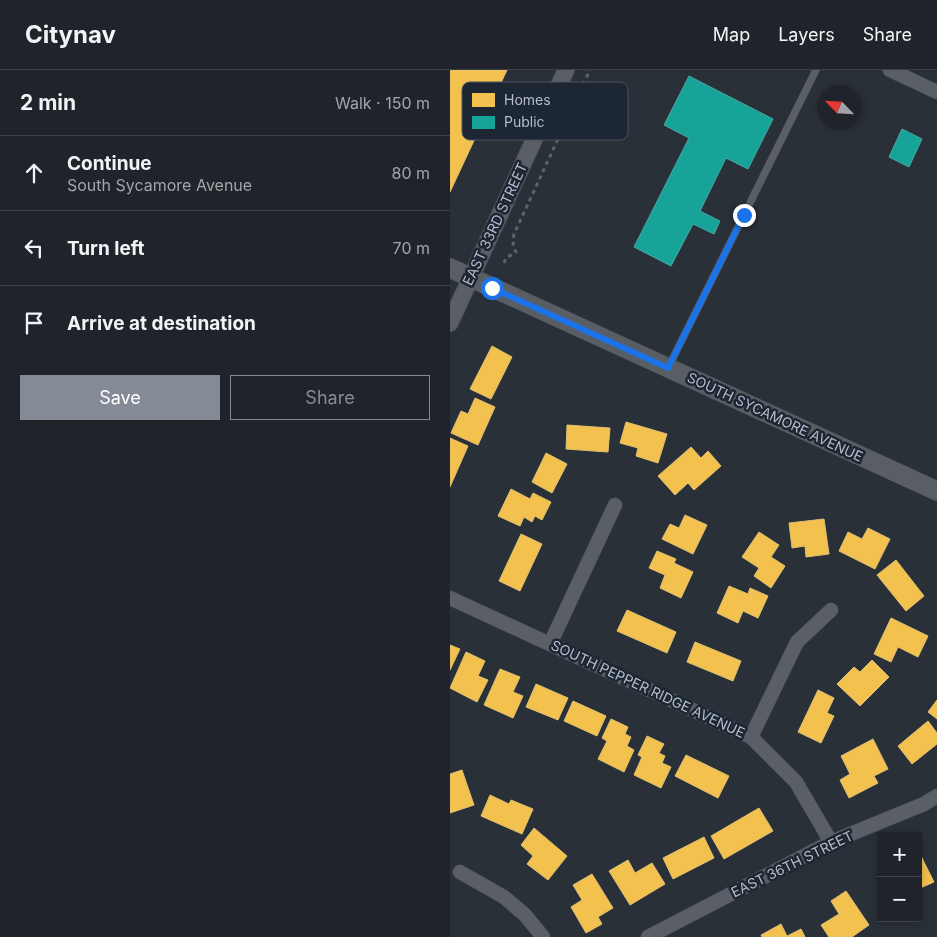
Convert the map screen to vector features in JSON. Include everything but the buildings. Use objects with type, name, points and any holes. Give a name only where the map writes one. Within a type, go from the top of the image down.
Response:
[{"type":"main road","name":"SOUTH SYCAMORE AVENUE","points":[[450,268],[937,491]]},
{"type":"street","name":"EAST 33RD STREET","points":[[560,82],[566,70]]},
{"type":"street","points":[[890,70],[937,92]]},
{"type":"street","name":"EAST 33RD STREET","points":[[450,323],[534,140]]},
{"type":"street","points":[[550,644],[615,505]]},
{"type":"street","name":"SOUTH PEPPER RIDGE AVENUE","points":[[450,598],[751,737],[796,782],[831,842]]},
{"type":"street","points":[[751,737],[797,642],[831,610]]},
{"type":"street","name":"EAST 36TH STREET","points":[[648,937],[831,842],[924,804],[937,796]]},
{"type":"street","points":[[460,872],[504,897],[525,915],[543,937]]},
{"type":"lane","points":[[668,368],[816,70]]},
{"type":"path","points":[[584,82],[590,70]]},
{"type":"path","points":[[504,263],[506,258],[516,252],[513,248],[514,234],[558,140]]},
{"type":"route","points":[[492,288],[668,368],[744,215]]}]
